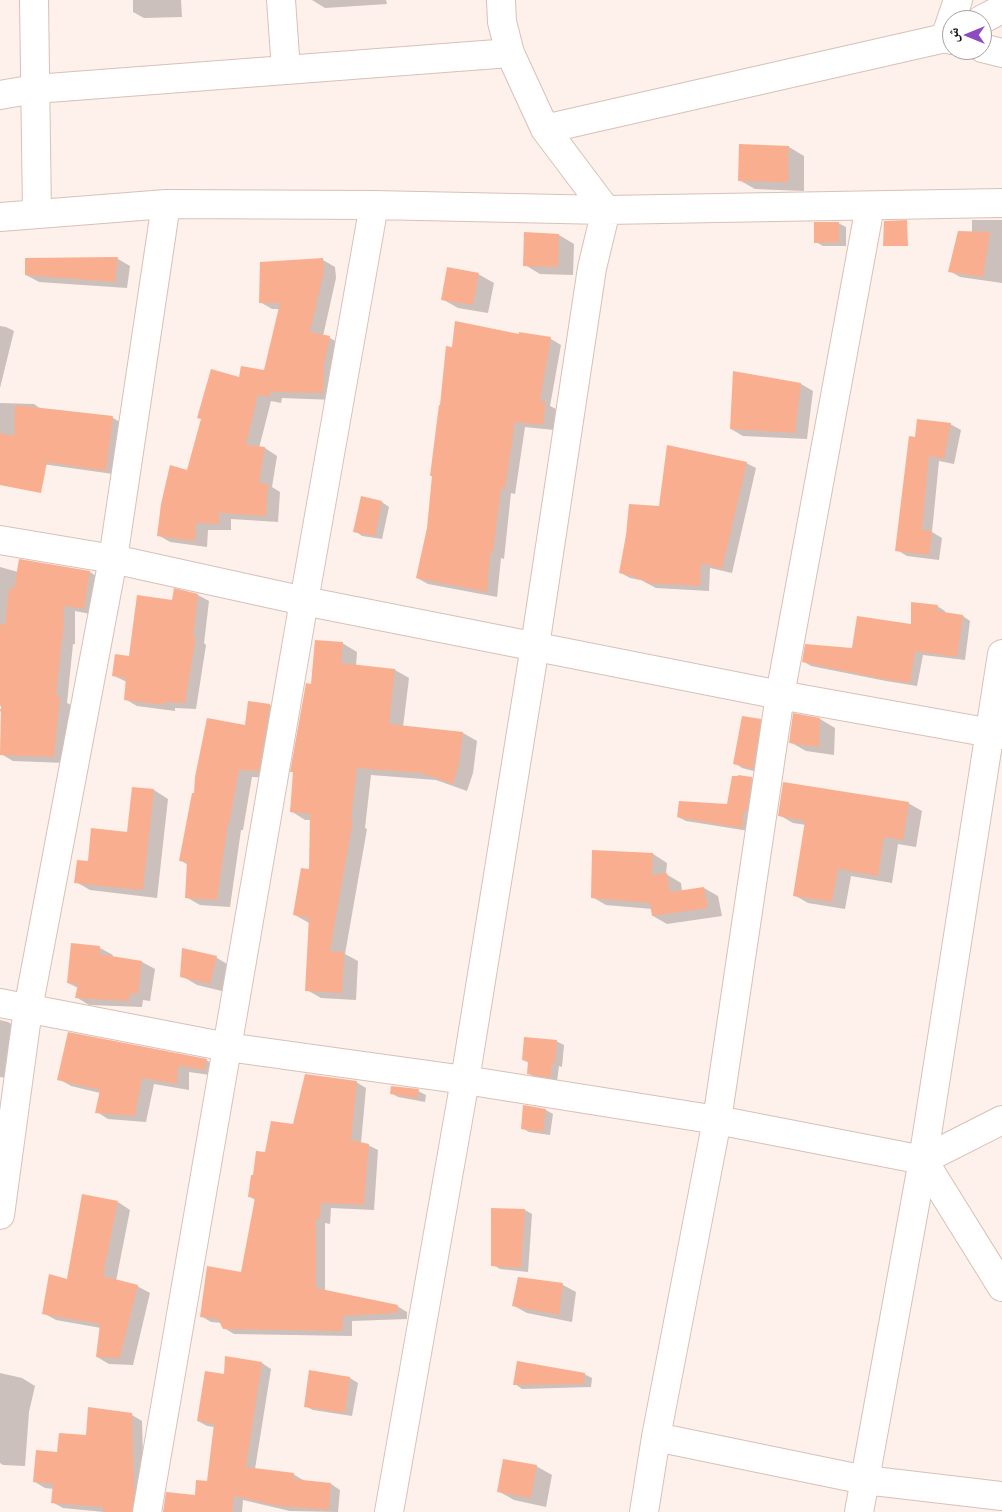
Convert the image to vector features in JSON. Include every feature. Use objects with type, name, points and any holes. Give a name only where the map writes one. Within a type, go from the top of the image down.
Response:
[{"type":"street","points":[[34,0],[37,214]]},
{"type":"street","points":[[281,0],[286,70]]},
{"type":"street","points":[[500,0],[502,22],[510,52],[545,129],[606,210]]},
{"type":"street","points":[[545,129],[942,39]]},
{"type":"street","points":[[0,95],[35,89],[510,52]]},
{"type":"street","points":[[0,217],[166,204],[374,205],[606,210],[1002,203]]},
{"type":"street","points":[[0,1215],[28,1009],[113,560],[166,204]]},
{"type":"street","points":[[147,1512],[374,205]]},
{"type":"street","points":[[644,1512],[656,1437],[717,1120],[780,695],[870,206]]},
{"type":"street","points":[[389,1512],[465,1080],[535,646],[592,268],[606,210]]},
{"type":"street","points":[[0,540],[113,560],[304,601],[780,695],[996,734]]},
{"type":"street","points":[[859,1512],[996,734],[1002,654]]},
{"type":"street","points":[[0,1003],[227,1047],[465,1080],[717,1120],[922,1160],[1002,1120]]},
{"type":"street","points":[[922,1160],[1002,1287]]},
{"type":"street","points":[[656,1437],[865,1480],[1002,1496]]},
{"type":"building","points":[[739,144],[789,146],[788,182],[738,181]]},
{"type":"building","points":[[907,220],[908,246],[883,246],[884,221]]},
{"type":"building","points":[[814,222],[839,222],[839,242],[814,243]]},
{"type":"building","points":[[958,231],[990,232],[983,277],[948,272]]},
{"type":"building","points":[[524,232],[559,234],[558,267],[523,266]]},
{"type":"building","points":[[118,257],[115,282],[25,275],[25,258]]},
{"type":"building","points":[[323,258],[324,271],[310,332],[330,336],[324,365],[323,393],[270,392],[269,397],[258,395],[246,445],[265,447],[259,483],[268,484],[266,516],[219,513],[219,524],[196,523],[195,541],[157,536],[161,504],[170,465],[187,470],[201,419],[197,418],[211,369],[239,377],[241,366],[264,370],[280,303],[259,303],[260,262]]},
{"type":"building","points":[[447,267],[479,273],[473,305],[441,300]]},
{"type":"building","points":[[455,321],[519,334],[519,332],[551,337],[540,401],[546,402],[543,425],[515,422],[505,489],[501,488],[493,553],[490,553],[487,592],[416,578],[427,528],[432,476],[430,476],[446,346],[452,347]]},
{"type":"building","points":[[733,371],[801,383],[795,433],[730,429]]},
{"type":"building","points":[[15,405],[113,416],[106,471],[47,462],[41,493],[0,485],[0,433],[14,436]]},
{"type":"building","points":[[917,419],[951,423],[944,459],[929,456],[922,530],[932,531],[929,555],[895,551],[909,436],[915,437]]},
{"type":"building","points":[[667,445],[747,462],[722,569],[701,563],[700,586],[646,583],[645,580],[619,573],[629,504],[659,506]]},
{"type":"building","points":[[361,496],[382,501],[375,536],[353,532]]},
{"type":"building","points":[[19,559],[90,571],[84,609],[64,606],[63,638],[56,696],[60,697],[54,757],[0,755],[0,624],[5,625],[9,588],[14,589]]},
{"type":"building","points":[[174,588],[198,594],[193,637],[196,637],[185,703],[164,702],[164,705],[124,700],[126,678],[112,676],[115,654],[129,656],[137,595],[172,600]]},
{"type":"building","points":[[911,602],[938,605],[937,611],[963,615],[957,657],[915,651],[910,683],[802,662],[805,644],[852,648],[857,616],[911,624]]},
{"type":"building","points":[[315,640],[343,642],[341,663],[395,669],[389,724],[463,732],[459,764],[453,784],[421,773],[357,768],[351,820],[353,820],[330,951],[344,952],[342,993],[305,991],[309,918],[293,915],[301,868],[309,869],[310,814],[290,812],[293,772],[290,772],[306,683],[311,684]]},
{"type":"building","points":[[248,701],[270,704],[259,771],[239,770],[228,823],[217,900],[185,898],[187,862],[179,861],[192,793],[194,793],[195,777],[207,718],[245,725]]},
{"type":"building","points":[[793,713],[820,718],[819,747],[789,743]]},
{"type":"building","points":[[742,716],[761,719],[753,769],[733,764]]},
{"type":"building","points":[[732,776],[752,777],[747,811],[744,810],[742,828],[677,817],[679,801],[727,804]]},
{"type":"building","points":[[783,782],[909,802],[903,840],[884,837],[878,876],[838,869],[832,902],[793,896],[805,821],[778,816]]},
{"type":"building","points":[[132,787],[154,789],[143,890],[74,883],[77,860],[88,861],[91,828],[127,832]]},
{"type":"building","points":[[592,850],[653,853],[652,875],[667,873],[670,892],[704,887],[708,908],[652,916],[650,903],[591,898]]},
{"type":"building","points":[[71,943],[100,946],[99,954],[142,961],[138,994],[130,993],[129,1001],[75,998],[78,984],[67,983]]},
{"type":"building","points":[[182,948],[217,956],[210,984],[180,977]]},
{"type":"building","points":[[68,1032],[207,1059],[205,1070],[178,1066],[177,1084],[142,1078],[135,1116],[95,1113],[100,1090],[57,1080]]},
{"type":"building","points":[[524,1037],[557,1040],[555,1063],[552,1063],[550,1078],[527,1074],[528,1061],[522,1060]]},
{"type":"building","points":[[305,1074],[357,1081],[351,1140],[369,1144],[364,1205],[321,1203],[320,1219],[316,1218],[316,1288],[398,1305],[397,1313],[343,1316],[342,1331],[223,1329],[218,1319],[200,1317],[207,1266],[241,1272],[255,1198],[248,1197],[256,1151],[265,1152],[271,1121],[293,1124]]},
{"type":"building","points":[[391,1086],[419,1089],[417,1098],[390,1094]]},
{"type":"building","points":[[523,1105],[546,1109],[543,1132],[521,1129]]},
{"type":"building","points":[[82,1194],[118,1201],[103,1276],[138,1285],[120,1358],[96,1357],[100,1324],[42,1314],[49,1274],[67,1279]]},
{"type":"building","points":[[491,1208],[525,1209],[521,1268],[491,1266]]},
{"type":"building","points":[[518,1277],[563,1283],[559,1315],[512,1306]]},
{"type":"building","points":[[225,1356],[262,1362],[246,1467],[294,1473],[293,1479],[331,1483],[329,1510],[279,1506],[234,1496],[232,1512],[163,1512],[166,1492],[195,1495],[196,1480],[207,1481],[214,1424],[197,1421],[205,1371],[224,1374]]},
{"type":"building","points":[[517,1361],[585,1373],[584,1384],[513,1385]]},
{"type":"building","points":[[309,1370],[350,1377],[345,1413],[304,1407]]},
{"type":"building","points":[[88,1407],[132,1413],[135,1488],[132,1512],[103,1512],[103,1507],[51,1503],[53,1484],[33,1482],[36,1450],[57,1452],[59,1433],[86,1435]]},
{"type":"building","points":[[503,1459],[537,1465],[531,1498],[497,1492]]}]
